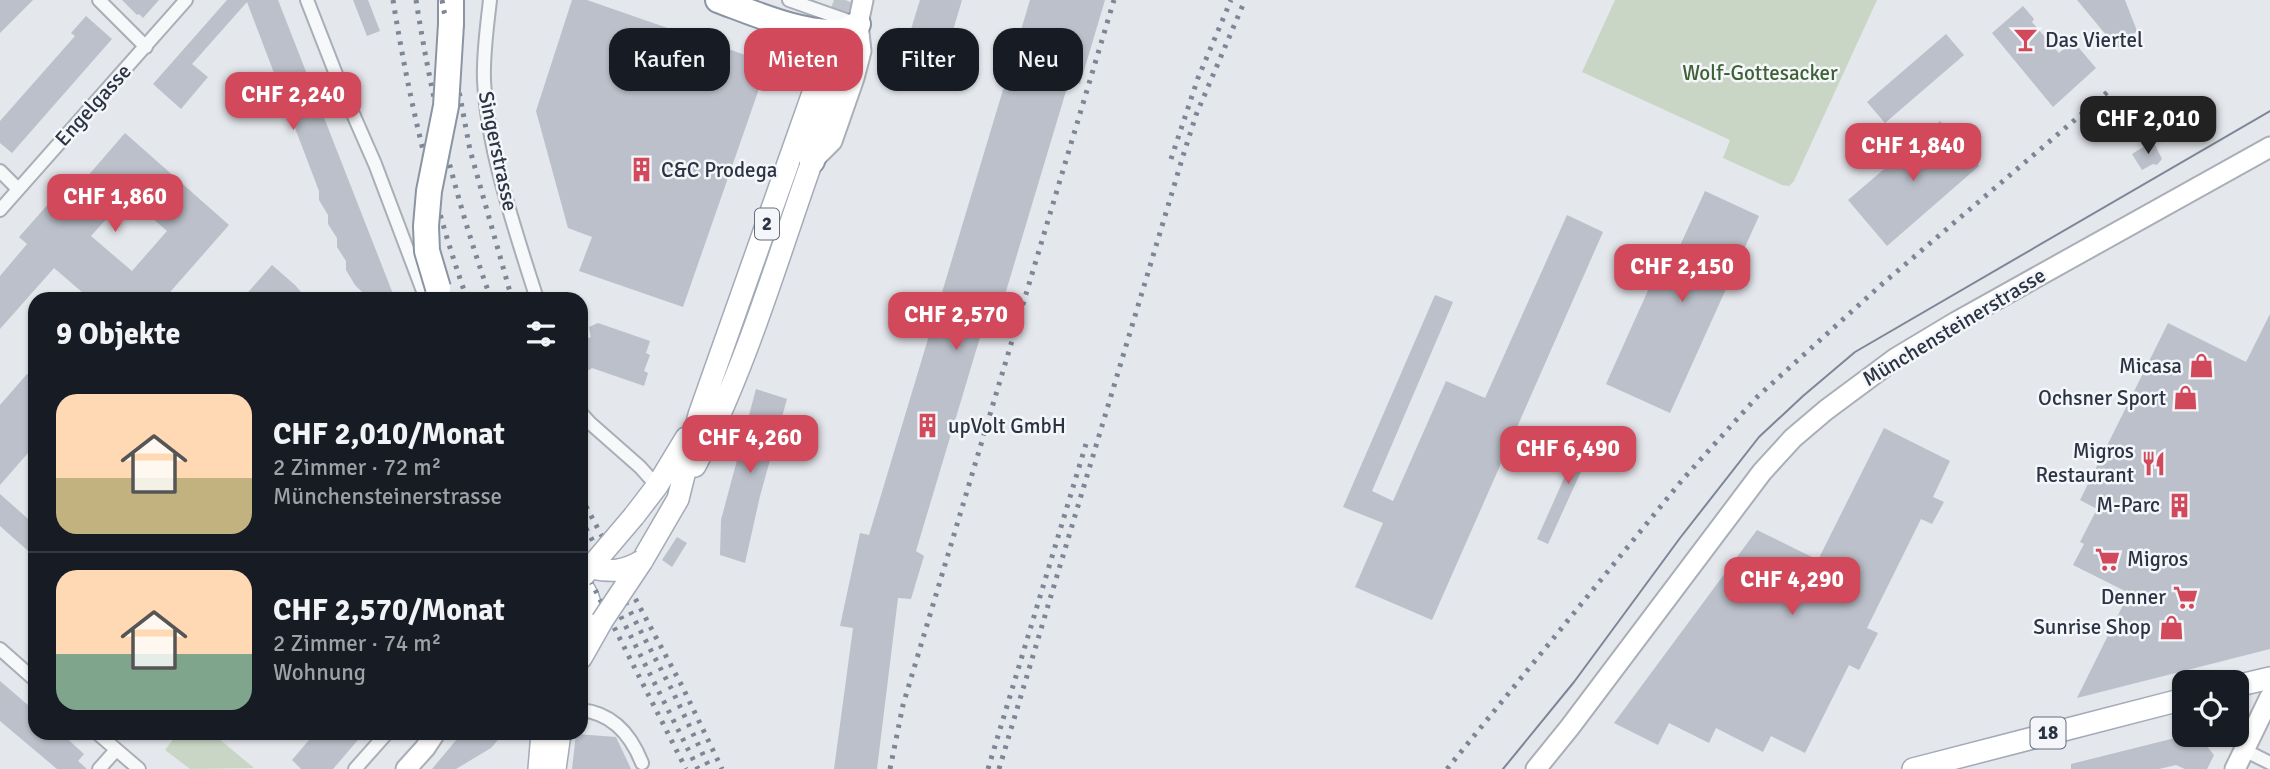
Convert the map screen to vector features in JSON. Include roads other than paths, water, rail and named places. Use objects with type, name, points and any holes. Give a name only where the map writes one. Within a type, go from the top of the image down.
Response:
[{"type":"highway","points":[[440,292],[427,251],[426,226],[429,191],[446,106],[450,68],[451,0]]},
{"type":"highway","points":[[718,0],[786,12],[830,32],[845,31],[860,12]]},
{"type":"highway","points":[[786,12],[798,34],[814,50],[823,65],[828,82],[829,103],[812,161]]},
{"type":"main road","points":[[678,499],[718,418],[758,316],[812,161],[832,141],[861,51],[860,12]]},
{"type":"main road","name":"2","points":[[588,646],[678,499],[699,415],[814,91]]},
{"type":"main road","name":"Münchensteinerstrasse","points":[[1536,769],[1762,472],[1793,438],[1826,410],[1896,358],[1936,334],[2270,147]]},
{"type":"main road","name":"2","points":[[588,568],[657,486],[699,415]]},
{"type":"main road","points":[[588,573],[626,569],[642,561]]},
{"type":"main road","points":[[588,595],[591,603],[588,616]]},
{"type":"main road","points":[[2249,683],[2270,678]]},
{"type":"main road","points":[[2235,769],[2270,696]]},
{"type":"main road","name":"18","points":[[1913,769],[2172,702]]},
{"type":"main road","points":[[539,769],[541,740]]},
{"type":"main road","points":[[555,769],[559,740]]},
{"type":"main road","points":[[407,769],[430,741]]},
{"type":"street","points":[[99,0],[146,47]]},
{"type":"street","name":"Engelgasse","points":[[0,210],[186,0]]},
{"type":"street","points":[[307,0],[339,82],[376,164],[423,292]]},
{"type":"street","name":"Singerstrasse","points":[[490,0],[484,60],[485,100],[494,148],[535,292]]},
{"type":"street","points":[[0,171],[18,189]]},
{"type":"street","points":[[588,421],[640,467],[657,486]]},
{"type":"street","points":[[0,649],[28,674]]},
{"type":"street","points":[[588,710],[596,711],[615,721],[633,744],[642,763]]},
{"type":"street","points":[[105,740],[139,769]]},
{"type":"street","points":[[355,769],[381,740]]},
{"type":"street","points":[[99,769],[116,750]]},
{"type":"street","points":[[2244,750],[2270,763]]},
{"type":"tunnel","points":[[835,28],[845,0]]},
{"type":"tram line","points":[[1503,769],[1574,682],[1680,538],[1759,437],[1803,396],[1855,352],[2270,111]]},
{"type":"railway","points":[[393,0],[423,151],[465,292]]},
{"type":"railway","points":[[416,0],[446,151],[489,292]]},
{"type":"railway","points":[[442,0],[470,150],[510,292]]},
{"type":"railway","points":[[890,769],[903,705],[1114,0]]},
{"type":"railway","points":[[1171,159],[1198,78],[1231,0]]},
{"type":"railway","points":[[999,769],[1196,115],[1245,0]]},
{"type":"railway","points":[[1447,769],[1683,479],[1757,397],[1881,285],[2111,89]]},
{"type":"railway","points":[[988,769],[1086,444]]},
{"type":"railway","points":[[588,510],[682,686],[722,769]]},
{"type":"railway","points":[[588,532],[672,690],[710,769]]},
{"type":"railway","points":[[588,576],[686,769]]},
{"type":"railway","points":[[616,607],[698,769]]},
{"type":"place","name":"Das Viertel","points":[[2025,40]]},
{"type":"place","name":"C&C Prodega","points":[[641,170]]},
{"type":"place","name":"Micasa","points":[[2202,366]]},
{"type":"place","name":"Ochsner Sport","points":[[2186,398]]},
{"type":"place","name":"upVolt GmbH","points":[[928,426]]},
{"type":"place","name":"Migros Restaurant","points":[[2154,463]]},
{"type":"place","name":"M-Parc","points":[[2180,505]]},
{"type":"place","name":"Migros","points":[[2107,559]]},
{"type":"place","name":"Denner","points":[[2186,597]]},
{"type":"place","name":"Sunrise Shop","points":[[2171,627]]},
{"type":"park label","name":"Wolf-Gottesacker","points":[[1760,73]]}]
